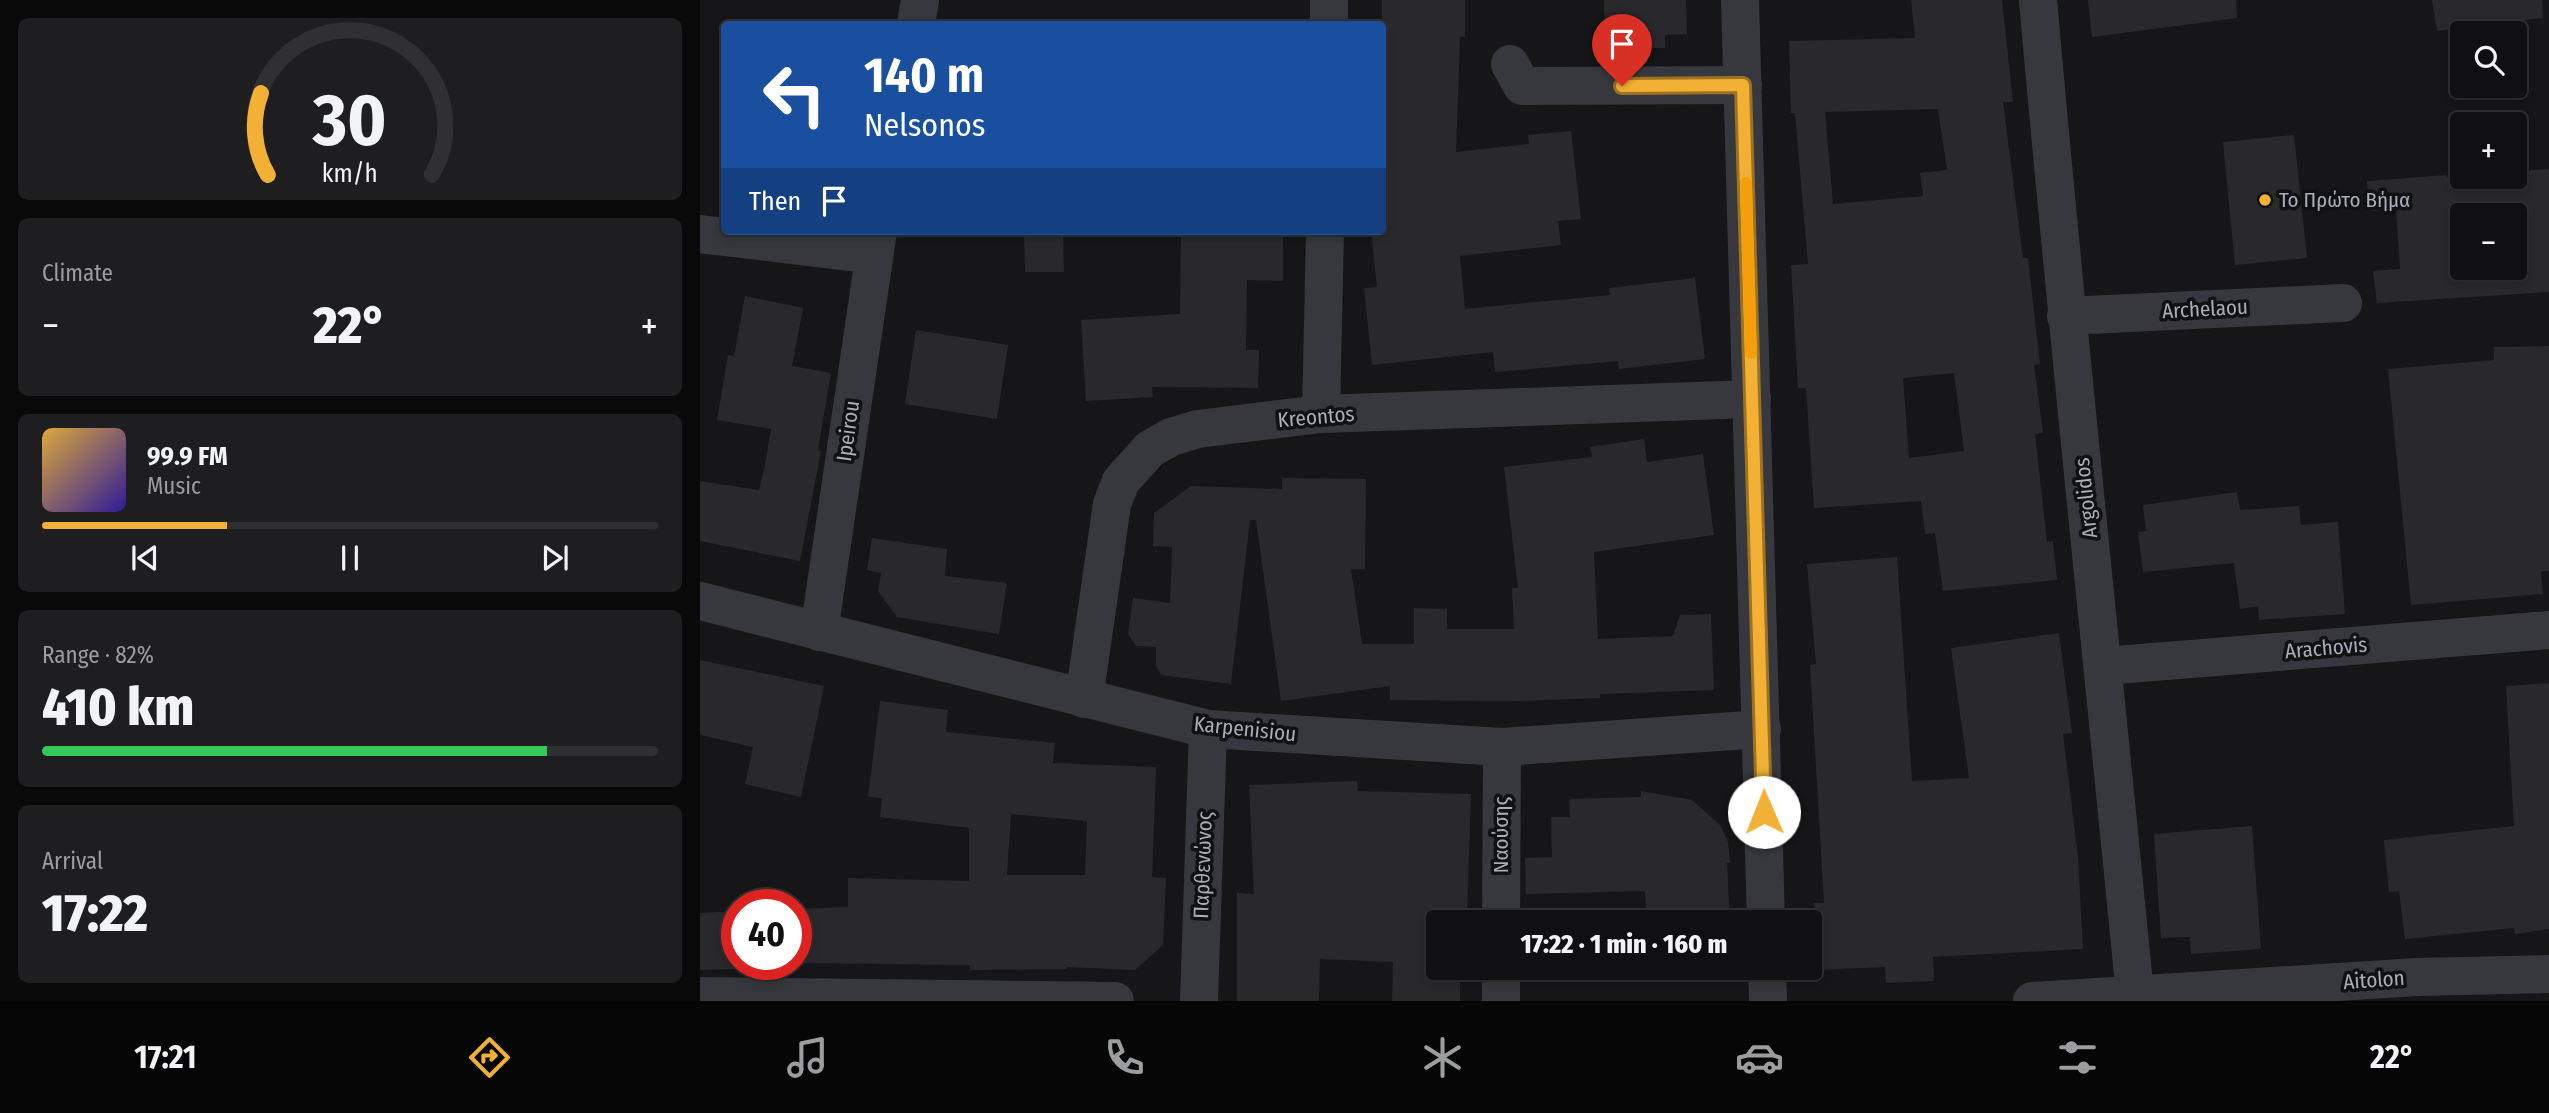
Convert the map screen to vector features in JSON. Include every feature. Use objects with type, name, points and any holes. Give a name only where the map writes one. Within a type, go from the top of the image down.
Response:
[{"type":"street","points":[[916,21],[920,0]]},
{"type":"street","points":[[1329,0],[1329,21]]},
{"type":"street","points":[[1740,0],[1766,910]]},
{"type":"street","name":"Argolidos","points":[[2038,0],[2066,316],[2104,666],[2135,995]]},
{"type":"street","points":[[1510,64],[1522,86],[1743,85]]},
{"type":"street","points":[[700,234],[876,243]]},
{"type":"street","points":[[1321,414],[1325,235]]},
{"type":"street","name":"Ipeirou","points":[[819,632],[876,243]]},
{"type":"street","name":"Archelaou","points":[[2066,316],[2343,303]]},
{"type":"street","name":"Kreontos","points":[[1084,699],[1112,504],[1121,481],[1132,466],[1150,449],[1171,438],[1198,429],[1321,414],[1752,399]]},
{"type":"street","name":"Karpenisiou","points":[[700,601],[1208,729],[1502,747],[1762,729]]},
{"type":"street","name":"Arachovis","points":[[2104,666],[2549,630]]},
{"type":"street","name":"Παρθενώνος","points":[[1199,1001],[1208,729]]},
{"type":"street","name":"Ναούσης","points":[[1501,910],[1502,747]]},
{"type":"street","name":"Aitolon","points":[[2032,1001],[2417,977],[2549,974]]},
{"type":"street","points":[[1501,980],[1501,1001]]},
{"type":"street","points":[[1768,980],[1768,1001]]},
{"type":"street","points":[[700,996],[1115,1001]]},
{"type":"building","points":[[1382,0],[1465,0],[1465,37],[1460,37],[1456,152],[1529,144],[1528,135],[1571,131],[1581,219],[1558,221],[1561,245],[1460,256],[1465,309],[1610,295],[1609,288],[1695,278],[1705,359],[1619,369],[1618,361],[1495,372],[1493,352],[1372,365],[1364,288],[1377,287],[1371,235],[1386,235],[1386,21],[1382,21]]},
{"type":"building","points":[[1604,0],[1686,0],[1687,34],[1665,35],[1665,48],[1644,48],[1644,58],[1605,59]]},
{"type":"building","points":[[1911,0],[2002,0],[2013,102],[2003,102],[2023,258],[2028,258],[2040,364],[2034,365],[2043,433],[2035,434],[2047,542],[2053,541],[2057,580],[1943,591],[1935,533],[1925,534],[1921,501],[1814,508],[1806,388],[1798,388],[1791,265],[1808,264],[1795,113],[1791,113],[1789,41],[1915,38]],"holes":[[[1938,109],[1947,170],[1920,173],[1923,196],[1833,204],[1825,112]],[[1954,373],[1964,451],[1909,458],[1903,378]]]},
{"type":"building","points":[[2088,0],[2236,0],[2237,18],[2092,37]]},
{"type":"building","points":[[2432,0],[2542,0],[2543,18],[2519,21],[2450,21],[2450,29],[2437,31]]},
{"type":"building","name":"Το Πρώτο Βήμα","points":[[2294,135],[2307,258],[2235,265],[2223,142]]},
{"type":"building","points":[[2549,169],[2549,292],[2377,303],[2373,271],[2400,269],[2396,210],[2369,211],[2367,181],[2450,177],[2450,189],[2527,189],[2527,170]]},
{"type":"building","points":[[1024,235],[1063,235],[1064,272],[1025,272]]},
{"type":"building","points":[[1181,235],[1283,235],[1283,281],[1247,280],[1246,350],[1259,350],[1258,388],[1152,387],[1153,397],[1086,401],[1081,320],[1180,314]]},
{"type":"building","points":[[745,296],[803,308],[792,366],[831,373],[818,450],[821,451],[800,561],[700,541],[700,481],[759,490],[765,465],[771,429],[717,420],[728,355],[734,356]]},
{"type":"building","points":[[916,330],[1008,345],[997,419],[905,404]]},
{"type":"building","points":[[2549,346],[2549,571],[2541,571],[2543,594],[2411,605],[2388,369],[2494,360],[2494,347]]},
{"type":"building","points":[[1644,439],[1647,462],[1703,454],[1714,535],[1594,552],[1598,639],[1673,636],[1680,615],[1711,614],[1714,690],[1600,694],[1600,698],[1516,701],[1390,700],[1390,686],[1281,701],[1256,520],[1250,520],[1231,684],[1161,675],[1156,666],[1156,647],[1136,646],[1128,634],[1133,598],[1170,603],[1172,547],[1153,546],[1154,513],[1191,486],[1282,489],[1282,478],[1366,479],[1365,569],[1351,569],[1362,644],[1414,644],[1414,608],[1447,609],[1447,629],[1514,629],[1512,588],[1518,588],[1504,467],[1592,457],[1590,447]]},
{"type":"building","points":[[2237,492],[2240,510],[2299,506],[2301,525],[2338,522],[2345,614],[2259,620],[2258,606],[2240,609],[2234,563],[2143,572],[2138,532],[2146,531],[2143,505]]},
{"type":"building","points":[[872,538],[947,549],[945,576],[1007,583],[999,634],[897,617],[878,591],[881,573],[867,570]]},
{"type":"building","points":[[1897,557],[1912,781],[1969,778],[1951,648],[2059,633],[2072,733],[2063,734],[2078,857],[2083,949],[1933,957],[1934,981],[1886,983],[1885,967],[1822,970],[1822,910],[1814,910],[1814,903],[1824,903],[1810,665],[1816,664],[1807,564]]},
{"type":"building","points":[[700,660],[824,686],[801,797],[745,784],[753,747],[700,735]]},
{"type":"building","points":[[2549,683],[2549,929],[2515,934],[2514,928],[2405,939],[2399,891],[2389,892],[2384,840],[2514,826],[2506,686]]},
{"type":"building","points":[[880,701],[948,710],[946,732],[1055,743],[1053,763],[1156,767],[1152,877],[1166,878],[1163,945],[1135,970],[1066,967],[970,970],[970,965],[812,963],[812,908],[848,907],[848,878],[969,881],[969,828],[880,817],[882,798],[868,797]],"holes":[[[1011,814],[1087,821],[1085,875],[1007,875]]]},
{"type":"building","points":[[1357,781],[1358,791],[1471,794],[1467,910],[1426,910],[1426,980],[1460,980],[1460,1001],[1392,1001],[1393,962],[1320,959],[1319,1001],[1237,1001],[1237,893],[1254,894],[1249,785]]},
{"type":"building","points":[[1641,791],[1692,800],[1720,825],[1728,842],[1729,910],[1646,910],[1645,891],[1526,894],[1525,858],[1552,857],[1551,817],[1570,817],[1569,799],[1641,797]]},
{"type":"building","points":[[2252,826],[2261,949],[2191,954],[2190,937],[2161,938],[2154,834]]},
{"type":"building","points":[[721,912],[721,969],[700,970],[700,913]]},
{"type":"slow traffic","points":[[1746,183],[1751,353]]},
{"type":"place","name":"Το Πρώτο Βήμα","points":[[2265,200]]},
{"type":"route","points":[[1622,86],[1743,85],[1764,812]]}]
